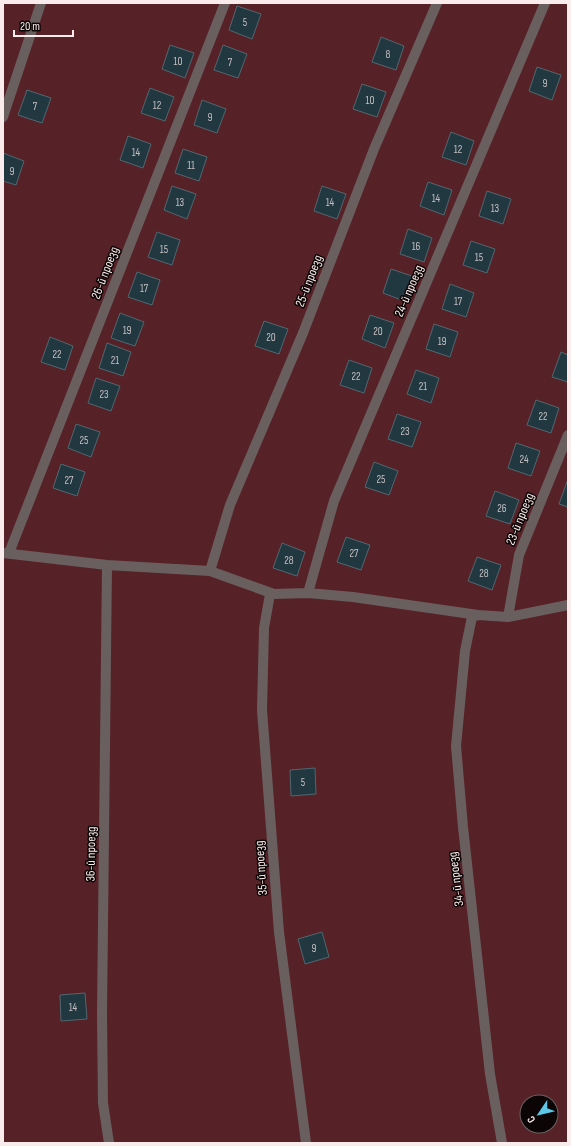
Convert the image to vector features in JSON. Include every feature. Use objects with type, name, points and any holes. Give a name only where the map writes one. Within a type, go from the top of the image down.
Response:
[{"type":"street","points":[[3,117],[41,3]]},
{"type":"street","name":"26-й проезд","points":[[6,553],[225,3]]},
{"type":"street","name":"25-й проезд","points":[[210,571],[230,505],[303,333],[374,149],[436,3]]},
{"type":"street","name":"24-й проезд","points":[[308,593],[334,501],[545,3]]},
{"type":"street","name":"23-й проезд","points":[[508,617],[519,555],[568,435]]},
{"type":"street","points":[[6,553],[107,565],[210,571],[274,594],[308,593],[353,597],[478,615],[508,617],[568,605]]},
{"type":"street","name":"36-й проезд","points":[[107,565],[102,1014],[103,1103],[109,1143]]},
{"type":"street","name":"35-й проезд","points":[[274,594],[270,594],[264,628],[262,710],[278,932],[306,1143]]},
{"type":"street","name":"34-й проезд","points":[[478,615],[472,617],[466,651],[456,746],[463,827],[490,1074],[502,1143]]},
{"type":"shaded area","points":[[3,3],[568,3],[568,1143],[3,1143]]},
{"type":"building","points":[[237,6],[261,14],[252,39],[229,30]]},
{"type":"building","points":[[381,37],[404,46],[396,70],[372,62]]},
{"type":"building","points":[[170,45],[194,53],[185,78],[162,69]]},
{"type":"building","points":[[223,45],[247,54],[238,78],[214,70]]},
{"type":"building","points":[[537,67],[561,75],[552,100],[529,91]]},
{"type":"building","points":[[362,84],[386,92],[377,117],[353,109]]},
{"type":"building","points":[[150,88],[174,97],[165,121],[141,113]]},
{"type":"building","points":[[27,90],[51,98],[42,123],[18,115]]},
{"type":"building","points":[[202,100],[226,109],[217,133],[194,125]]},
{"type":"building","points":[[451,132],[474,141],[466,165],[442,157]]},
{"type":"building","points":[[128,136],[151,144],[143,168],[120,160]]},
{"type":"building","points":[[183,149],[207,157],[199,181],[175,173]]},
{"type":"building","points":[[3,153],[24,161],[16,185],[3,181]]},
{"type":"building","points":[[428,182],[452,190],[444,215],[420,206]]},
{"type":"building","points":[[172,186],[196,194],[187,219],[164,210]]},
{"type":"building","points":[[322,186],[346,194],[337,219],[314,211]]},
{"type":"building","points":[[487,191],[511,199],[503,224],[479,216]]},
{"type":"building","points":[[408,229],[432,238],[424,262],[400,254]]},
{"type":"building","points":[[157,232],[180,240],[172,265],[148,257]]},
{"type":"building","points":[[471,241],[495,249],[487,273],[463,265]]},
{"type":"building","points":[[391,269],[415,277],[407,302],[383,293]]},
{"type":"building","points":[[137,272],[160,280],[152,305],[128,297]]},
{"type":"building","points":[[450,284],[474,293],[466,317],[442,309]]},
{"type":"building","points":[[120,313],[144,322],[135,346],[111,338]]},
{"type":"building","points":[[370,315],[394,323],[385,348],[362,339]]},
{"type":"building","points":[[264,321],[288,329],[279,354],[255,346]]},
{"type":"building","points":[[434,324],[458,332],[450,357],[426,349]]},
{"type":"building","points":[[50,337],[73,346],[65,370],[41,362]]},
{"type":"building","points":[[107,343],[131,352],[123,376],[99,368]]},
{"type":"building","points":[[561,352],[568,355],[568,382],[552,377]]},
{"type":"building","points":[[349,360],[372,368],[364,393],[340,385]]},
{"type":"building","points":[[416,370],[439,378],[431,403],[407,394]]},
{"type":"building","points":[[96,378],[120,386],[111,411],[88,403]]},
{"type":"building","points":[[536,400],[559,408],[551,433],[527,425]]},
{"type":"building","points":[[397,414],[421,422],[412,447],[388,439]]},
{"type":"building","points":[[76,424],[100,432],[91,457],[68,448]]},
{"type":"building","points":[[516,443],[540,451],[531,476],[508,468]]},
{"type":"building","points":[[374,462],[398,471],[389,495],[365,487]]},
{"type":"building","points":[[61,464],[85,472],[77,496],[53,488]]},
{"type":"building","points":[[568,479],[568,507],[559,504]]},
{"type":"building","points":[[495,491],[519,500],[510,524],[486,516]]},
{"type":"building","points":[[346,537],[370,545],[361,570],[337,562]]},
{"type":"building","points":[[282,543],[305,552],[297,576],[273,568]]},
{"type":"building","points":[[477,557],[501,565],[492,590],[468,581]]},
{"type":"building","points":[[315,768],[316,794],[291,796],[290,770]]},
{"type":"building","points":[[322,932],[329,957],[305,964],[298,939]]},
{"type":"building","points":[[85,993],[87,1019],[61,1021],[60,995]]}]
